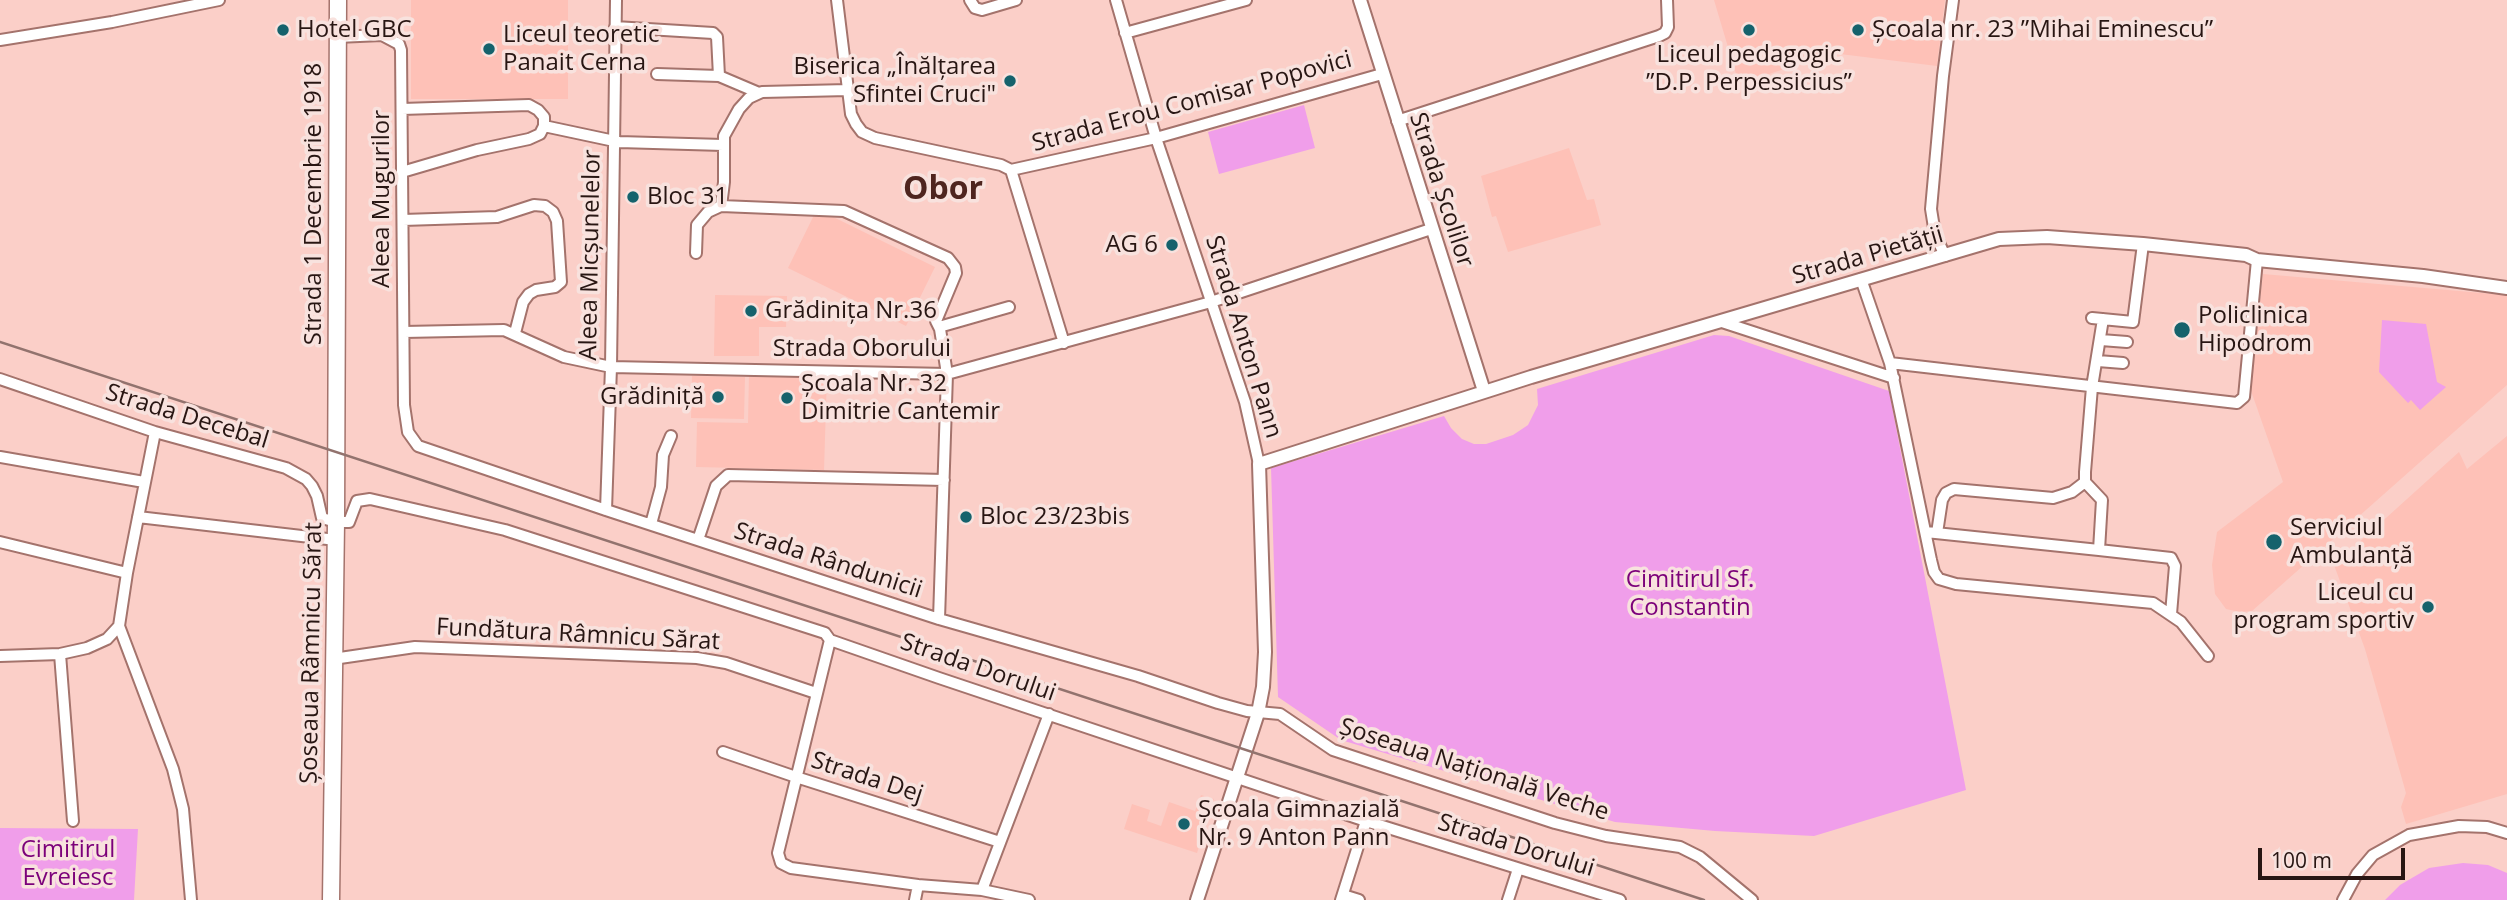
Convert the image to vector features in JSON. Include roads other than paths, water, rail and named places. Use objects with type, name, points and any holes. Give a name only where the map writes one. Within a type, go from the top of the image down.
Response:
[{"type":"main road","name":"Strada 1 Decembrie 1918","points":[[336,407],[338,0]]},
{"type":"main road","name":"Șoseaua Râmnicu Sărat","points":[[331,900],[334,830],[336,407]]},
{"type":"street","points":[[0,40],[112,22],[219,0]]},
{"type":"street","name":"Aleea Micșunelelor","points":[[606,510],[611,367],[616,0]]},
{"type":"street","points":[[837,0],[851,114],[862,132],[875,138],[1001,165],[1011,170],[1065,343]]},
{"type":"street","points":[[971,0],[975,8],[982,10],[1016,0]]},
{"type":"street","name":"Strada Anton Pann","points":[[1116,0],[1156,138],[1245,402],[1259,464],[1265,652],[1263,687],[1258,713],[1197,900]]},
{"type":"street","points":[[1125,33],[1245,0]]},
{"type":"street","name":"Strada Școlilor","points":[[1360,0],[1484,391]]},
{"type":"street","points":[[1397,121],[1659,36],[1665,33],[1668,27],[1667,0]]},
{"type":"street","points":[[1945,256],[1935,234],[1931,209],[1952,0]]},
{"type":"street","points":[[615,27],[713,33],[717,37],[719,76]]},
{"type":"street","name":"Aleea Mugurilor","points":[[338,37],[382,35],[398,44],[403,60],[405,419]]},
{"type":"street","points":[[657,74],[719,76],[759,93]]},
{"type":"street","name":"Strada Erou Comisar Popovici","points":[[1011,170],[1156,138],[1382,74]]},
{"type":"street","points":[[721,206],[724,136],[739,109],[749,98],[759,93],[848,90]]},
{"type":"street","points":[[402,109],[529,105],[544,117],[540,134],[529,139],[477,150],[420,169],[402,172]]},
{"type":"street","points":[[544,126],[613,141],[723,145]]},
{"type":"street","points":[[403,220],[497,217],[534,205],[545,206],[553,212],[557,221],[561,282],[555,287],[528,294],[523,302],[515,333]]},
{"type":"street","points":[[696,253],[696,225],[708,212],[721,206],[844,211],[948,258],[955,267],[956,273],[936,321],[947,374],[939,620]]},
{"type":"street","name":"Strada Oborului","points":[[404,332],[489,329],[515,333],[564,357],[611,367],[947,374],[1211,302],[1431,229]]},
{"type":"street","name":"Strada Pietății","points":[[1259,464],[1484,391],[1999,239],[2065,238],[2143,244],[2246,256],[2257,260],[2423,275],[2507,288]]},
{"type":"street","points":[[2099,550],[2102,500],[2085,482],[2092,387],[2101,340],[2098,319],[2133,322],[2143,244]]},
{"type":"street","points":[[1890,363],[2229,404],[2241,401],[2244,397],[2257,260]]},
{"type":"street","points":[[1861,279],[1894,378],[1932,532],[1934,572],[1939,579],[1946,582],[2153,603],[2181,622],[2208,656]]},
{"type":"street","points":[[939,327],[1009,307]]},
{"type":"street","points":[[1722,321],[1894,378]]},
{"type":"street","points":[[2101,340],[2127,342]]},
{"type":"street","points":[[2098,361],[2123,363]]},
{"type":"street","name":"Strada Decebal","points":[[0,379],[155,432],[286,468],[306,479],[312,486],[322,518],[336,522]]},
{"type":"street","name":"Strada Rândunicii","points":[[405,419],[410,437],[423,448],[939,620],[1258,713]]},
{"type":"street","points":[[155,432],[127,573],[120,626],[173,769],[183,809],[191,900]]},
{"type":"street","points":[[651,524],[661,487],[663,455],[671,436]]},
{"type":"street","points":[[0,457],[144,482]]},
{"type":"street","points":[[698,540],[716,486],[728,475],[944,480]]},
{"type":"street","points":[[1932,532],[1942,500],[1954,489],[2053,498],[2072,492],[2085,482]]},
{"type":"street","name":"Strada Dorului","points":[[336,522],[349,522],[356,501],[364,498],[523,535],[825,633],[830,639],[1366,821],[1620,900]]},
{"type":"street","points":[[138,517],[336,540]]},
{"type":"street","points":[[1932,532],[2171,558],[2175,566],[2171,614]]},
{"type":"street","points":[[0,542],[127,573]]},
{"type":"street","points":[[0,656],[60,654],[107,639],[120,626]]},
{"type":"street","points":[[830,639],[778,853],[780,863],[791,868],[918,885],[982,890],[1029,900]]},
{"type":"street","name":"Fundătura Râmnicu Sărat","points":[[333,659],[415,647],[698,658],[726,663],[816,693]]},
{"type":"street","points":[[60,654],[73,821]]},
{"type":"street","name":"Șoseaua Națională Veche","points":[[1258,713],[1280,714],[1333,750],[1555,823],[1606,836],[1680,847],[1700,857],[1752,900]]},
{"type":"street","points":[[982,890],[1049,714]]},
{"type":"street","name":"Strada Dej","points":[[723,752],[1000,842]]},
{"type":"street","points":[[1359,900],[1342,897],[1366,821]]},
{"type":"street","points":[[2343,900],[2357,874],[2373,855],[2409,835],[2459,826],[2487,827],[2507,833]]},
{"type":"street","points":[[1508,900],[1518,869]]},
{"type":"street","points":[[915,900],[918,885]]},
{"type":"railway","points":[[0,342],[1704,900]]},
{"type":"place","name":"Hotel GBC","points":[[283,30]]},
{"type":"place","name":"Liceul pedagogic ”D.P. Perpessicius”","points":[[1749,30]]},
{"type":"place","name":"Școala nr. 23 ”Mihai Eminescu”","points":[[1858,30]]},
{"type":"place","name":"Liceul teoretic Panait Cerna","points":[[489,49]]},
{"type":"place","name":"Biserica „Înălțarea Sfintei Cruci\"","points":[[1010,81]]},
{"type":"place","name":"Bloc 31","points":[[633,197]]},
{"type":"place","name":"AG 6","points":[[1172,245]]},
{"type":"place","name":"Grădinița Nr.36","points":[[751,311]]},
{"type":"place","name":"Policlinica Hipodrom","points":[[2182,330]]},
{"type":"place","name":"Grădiniță","points":[[718,397]]},
{"type":"place","name":"Școala Nr. 32 Dimitrie Cantemir","points":[[787,398]]},
{"type":"place","name":"Bloc 23/23bis","points":[[966,517]]},
{"type":"place","name":"Serviciul Ambulanță","points":[[2274,542]]},
{"type":"place","name":"Liceul cu program sportiv","points":[[2428,607]]},
{"type":"place","name":"Școala Gimnazială Nr. 9 Anton Pann","points":[[1184,824]]},
{"type":"district","name":"Obor","points":[[943,190]]},
{"type":"park label","name":"Cimitirul Sf. Constantin","points":[[1690,594]]},
{"type":"park label","name":"Cimitirul Evreiesc","points":[[68,864]]}]
